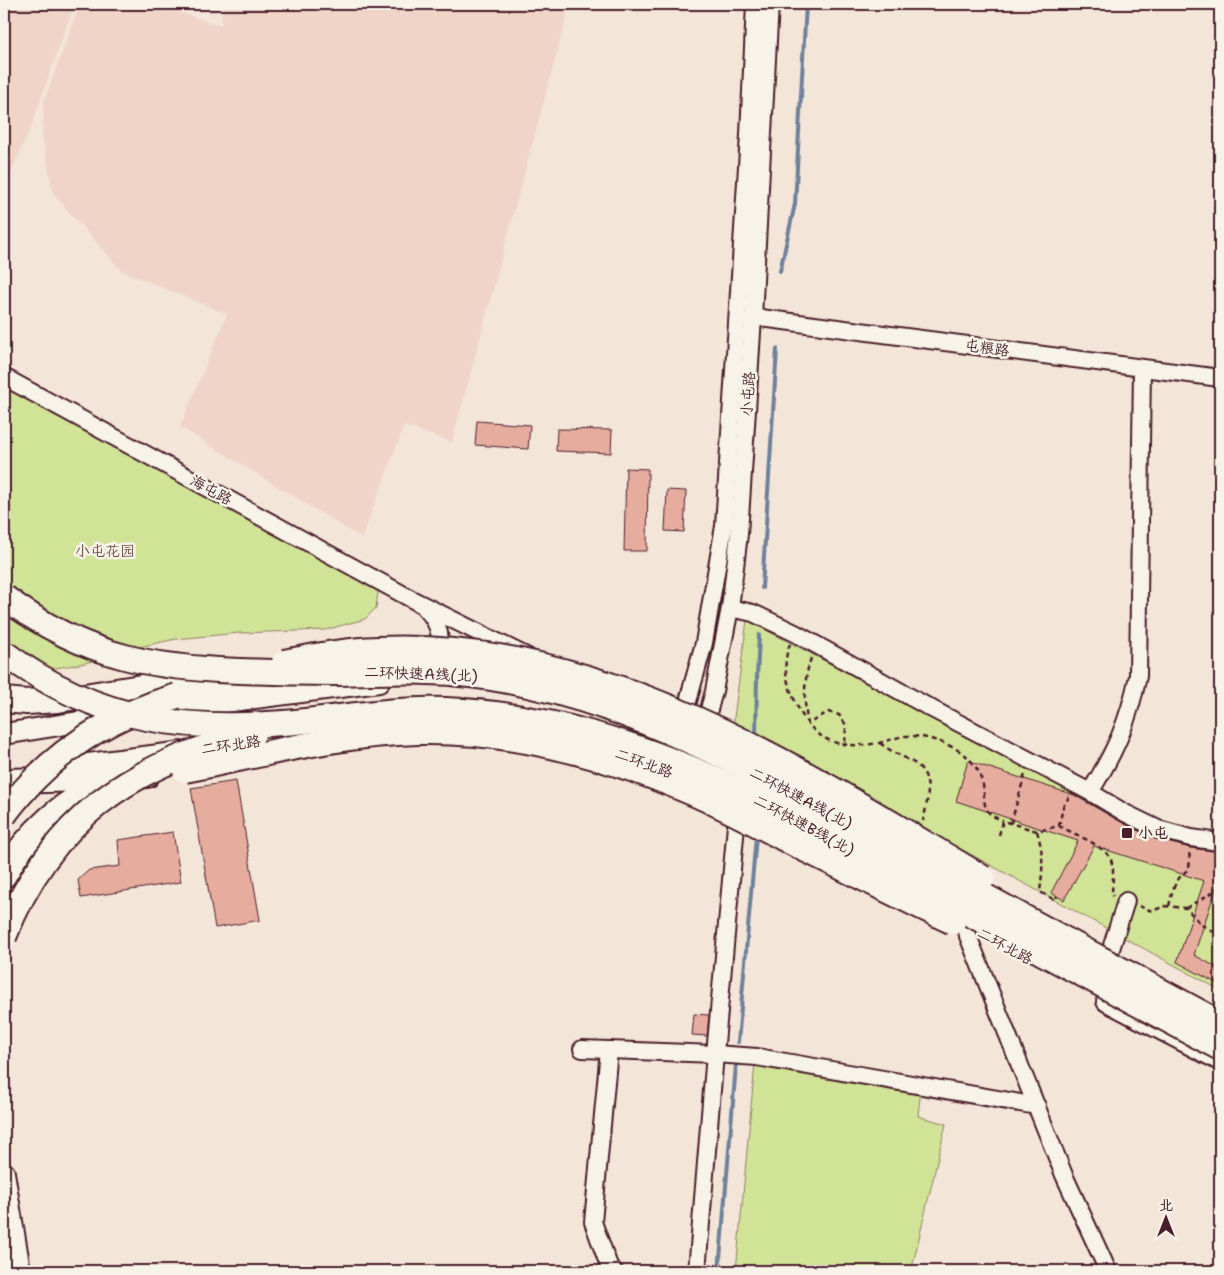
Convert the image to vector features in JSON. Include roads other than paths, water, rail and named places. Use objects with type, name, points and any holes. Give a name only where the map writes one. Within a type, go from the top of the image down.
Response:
[{"type":"highway","points":[[4,597],[28,614],[60,632],[106,652],[136,660],[174,666],[238,671],[350,672]]},
{"type":"highway","points":[[4,700],[27,702],[58,700],[212,676],[331,654],[378,649],[462,652],[517,660],[573,673],[602,682],[692,717],[791,767],[961,865],[1220,1023]]},
{"type":"highway","points":[[4,653],[42,679],[79,698],[115,711],[150,720],[192,724],[237,725],[294,722],[353,715]]},
{"type":"highway","points":[[4,815],[30,784],[59,757],[107,724],[141,708],[183,695],[226,685],[285,677],[350,672]]},
{"type":"highway","name":"二环快速A线(北)","points":[[350,672],[433,672],[513,682],[576,697],[652,724],[706,748],[772,782],[1220,1023]]},
{"type":"highway","name":"二环快速B线(北)","points":[[353,715],[419,710],[492,713],[576,728],[668,758],[770,806],[1220,1048]]},
{"type":"highway","points":[[4,937],[20,900],[34,876],[53,850],[90,811],[126,784],[164,763],[217,744],[285,727],[353,715]]},
{"type":"highway","points":[[4,781],[131,776],[185,770],[318,744],[398,733],[442,732],[516,738],[570,750],[628,767],[700,796],[938,915],[1220,1048]]},
{"type":"highway","points":[[4,875],[29,838],[57,812],[95,788],[131,776]]},
{"type":"highway","points":[[4,1242],[9,1271]]},
{"type":"main road","points":[[4,734],[112,716],[355,684],[414,679],[472,680],[531,687],[589,699],[677,727],[765,766],[1220,1011]]},
{"type":"main road","name":"二环北路","points":[[4,774],[360,728],[406,724],[497,727],[551,736],[605,750],[667,771],[738,802],[1220,1060]]},
{"type":"main road","points":[[4,1173],[20,1271]]},
{"type":"street","name":"小屯路","points":[[667,771],[677,727],[704,643],[724,526],[749,135],[755,4]]},
{"type":"street","name":"小屯路","points":[[690,780],[714,691],[730,608],[738,534],[753,317],[770,4]]},
{"type":"street","name":"屯粮路","points":[[753,317],[1220,378]]},
{"type":"street","points":[[1083,789],[1110,760],[1124,729],[1133,702],[1138,676],[1142,368]]},
{"type":"street","name":"海屯路","points":[[4,377],[417,602]]},
{"type":"street","points":[[417,602],[573,679],[677,727]]},
{"type":"street","points":[[414,679],[424,675],[432,667],[440,644],[439,632],[434,619],[417,602]]},
{"type":"street","points":[[730,608],[753,613],[795,633],[1124,813],[1158,829],[1191,838],[1220,842]]},
{"type":"street","points":[[697,1271],[738,802]]},
{"type":"street","points":[[1110,952],[1126,901]]},
{"type":"street","points":[[966,925],[968,936],[1064,1175],[1108,1271]]},
{"type":"street","points":[[582,1049],[715,1054],[756,1058],[1037,1106]]},
{"type":"street","points":[[609,1050],[593,1222],[609,1266],[614,1271]]},
{"type":"waterway","points":[[780,271],[795,204],[806,4]]},
{"type":"waterway","points":[[762,588],[777,349]]},
{"type":"waterway","points":[[756,738],[759,635]]},
{"type":"waterway","points":[[738,1042],[756,836]]},
{"type":"waterway","points":[[719,1271],[736,1065]]},
{"type":"place","name":"小屯","points":[[1127,833]]},
{"type":"park label","name":"小屯花园","points":[[105,551]]}]
